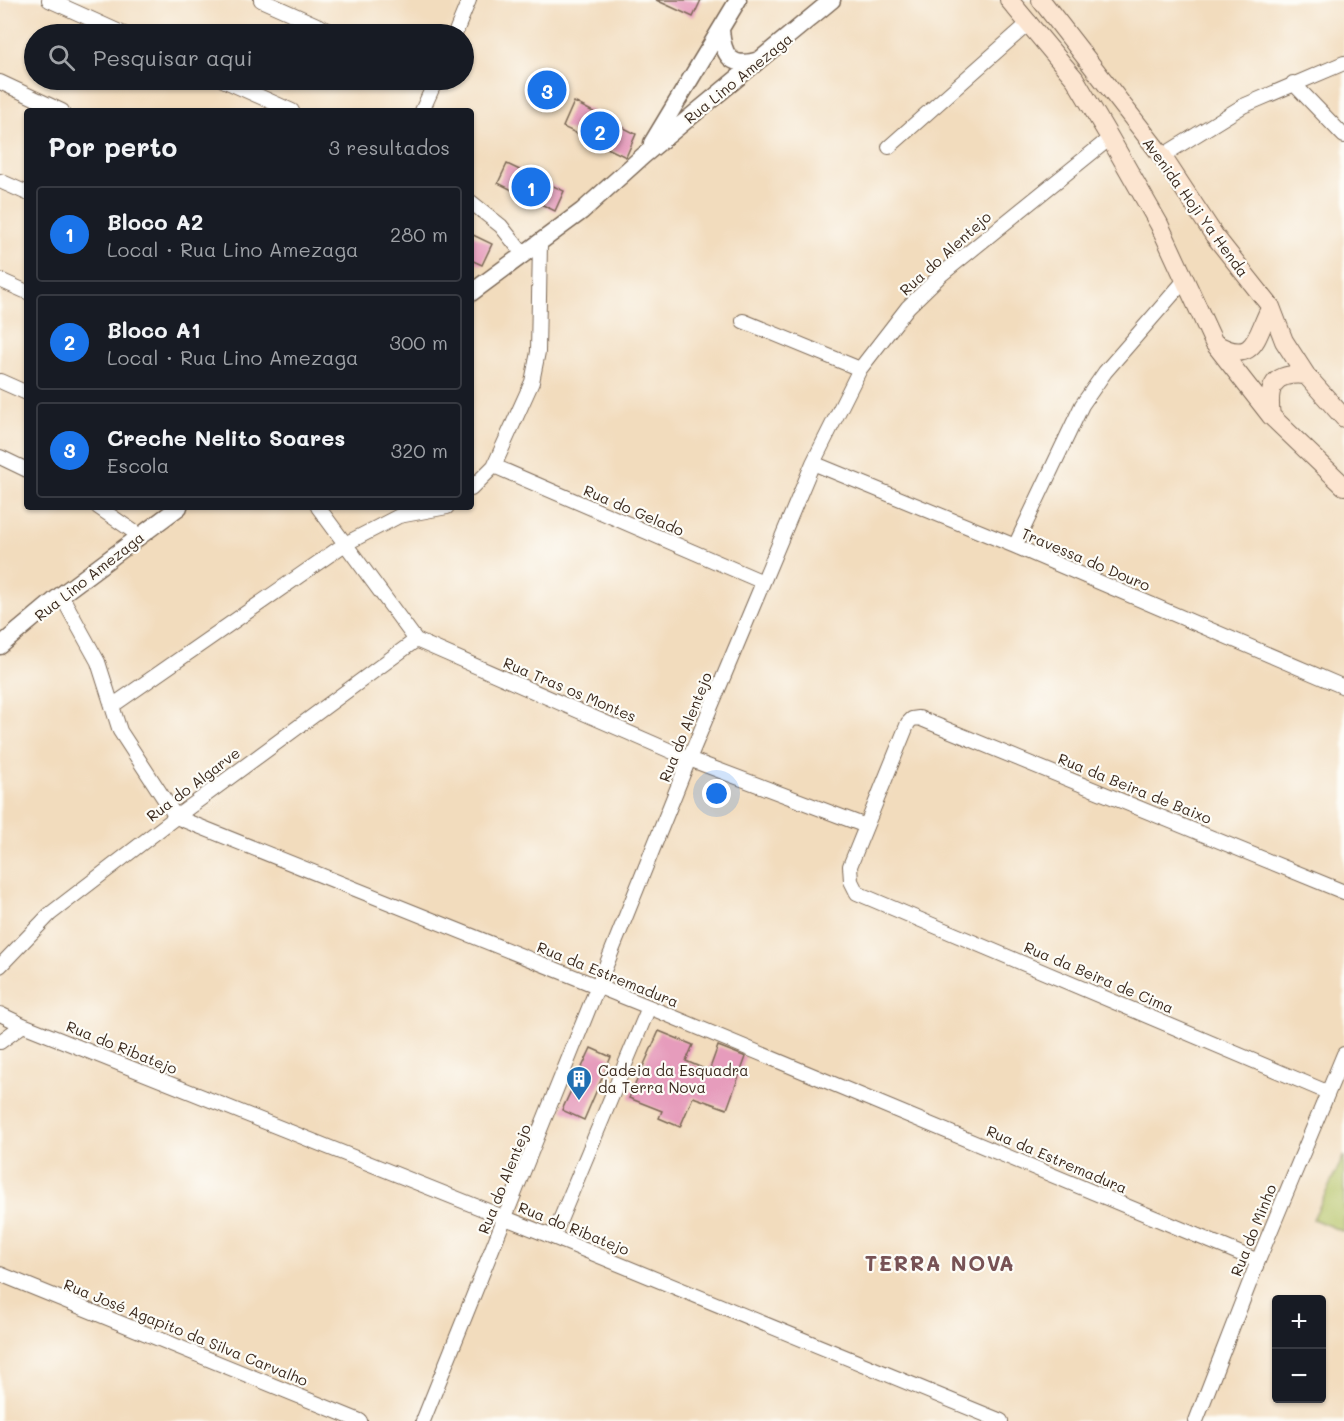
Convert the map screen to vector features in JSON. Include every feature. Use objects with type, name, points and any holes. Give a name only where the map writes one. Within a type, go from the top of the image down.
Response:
[{"type":"main road","points":[[1009,0],[1030,22]]},
{"type":"main road","name":"Avenida Hoji Ya Henda","points":[[1041,0],[1162,156],[1214,235],[1271,307],[1284,341],[1306,375],[1344,418]]},
{"type":"main road","name":"Avenida Hoji Ya Henda","points":[[1030,22],[1075,79],[1110,138],[1159,224],[1214,343],[1271,416],[1344,486]]},
{"type":"main road","points":[[1214,343],[1227,351],[1240,351],[1250,347],[1258,341],[1262,322],[1271,307]]},
{"type":"main road","points":[[1271,416],[1268,395],[1273,384],[1281,376],[1290,373],[1306,375]]},
{"type":"street","points":[[49,0],[102,24]]},
{"type":"street","points":[[261,0],[315,24]]},
{"type":"street","points":[[459,24],[469,0]]},
{"type":"street","name":"Rua Lino Amezaga","points":[[643,156],[738,0]]},
{"type":"street","name":"Rua Lino Amezaga","points":[[474,291],[540,243],[832,0]]},
{"type":"street","points":[[889,147],[1030,22]]},
{"type":"street","points":[[721,30],[722,45],[728,57],[738,63],[747,64],[761,59]]},
{"type":"street","points":[[1162,156],[1218,119],[1293,83],[1344,63]]},
{"type":"street","points":[[0,82],[56,108]]},
{"type":"street","points":[[1293,83],[1344,136]]},
{"type":"street","points":[[245,90],[285,108]]},
{"type":"street","points":[[423,108],[431,90]]},
{"type":"street","name":"Rua do Alentejo","points":[[423,1421],[599,988],[689,759],[813,463],[860,369],[908,307],[942,274],[1110,138]]},
{"type":"street","points":[[0,181],[24,193]]},
{"type":"street","points":[[474,204],[501,226],[524,255]]},
{"type":"street","points":[[474,486],[494,466],[536,368],[540,316],[540,243]]},
{"type":"street","points":[[0,280],[24,291]]},
{"type":"street","points":[[1015,546],[1082,405],[1105,372],[1185,280]]},
{"type":"street","points":[[743,321],[860,369]]},
{"type":"street","points":[[0,381],[24,392]]},
{"type":"street","points":[[0,457],[24,469]]},
{"type":"street","name":"Travessa do Douro","points":[[813,463],[1015,546],[1344,687]]},
{"type":"street","name":"Rua do Gelado","points":[[494,466],[763,582]]},
{"type":"street","points":[[102,510],[140,536]]},
{"type":"street","name":"Rua Lino Amezaga","points":[[0,646],[61,595],[175,510]]},
{"type":"street","name":"Rua Tras os Montes","points":[[320,510],[416,640],[689,759],[866,826]]},
{"type":"street","points":[[112,706],[345,544],[399,516],[431,510]]},
{"type":"street","points":[[61,595],[98,662],[120,731],[176,817]]},
{"type":"street","name":"Rua do Algarve","points":[[0,966],[50,914],[176,817],[416,640]]},
{"type":"street","name":"Rua da Beira de Baixo","points":[[866,826],[908,723],[912,719],[928,721],[1344,892]]},
{"type":"street","name":"Rua da Estremadura","points":[[176,817],[649,1007],[1258,1261]]},
{"type":"street","name":"Rua da Beira de Cima","points":[[866,826],[850,866],[851,881],[857,893],[1327,1092]]},
{"type":"street","points":[[553,1237],[649,1007]]},
{"type":"street","name":"Rua do Ribatejo","points":[[0,1014],[553,1237],[1000,1421]]},
{"type":"street","points":[[0,1042],[23,1025]]},
{"type":"street","name":"Rua do Minho","points":[[1196,1421],[1258,1261],[1344,1054]]},
{"type":"street","name":"Rua José Agapito da Silva Carvalho","points":[[0,1274],[360,1421]]},
{"type":"green space","points":[[1344,1156],[1344,1232],[1313,1219]]},
{"type":"building","points":[[656,0],[701,0],[693,17]]},
{"type":"building","points":[[574,102],[636,134],[626,157],[563,127]]},
{"type":"building","points":[[507,164],[564,191],[555,211],[498,183]]},
{"type":"building","points":[[474,235],[492,244],[482,265],[474,261]]},
{"type":"building","points":[[659,1031],[693,1045],[686,1061],[709,1071],[718,1046],[746,1057],[727,1109],[693,1097],[680,1127],[659,1118],[662,1111],[629,1098]]},
{"type":"building","points":[[591,1048],[611,1057],[584,1120],[562,1110]]},
{"type":"place","name":"Creche Nelito Soares","points":[[547,90]]},
{"type":"place","name":"Bloco A1","points":[[600,131]]},
{"type":"place","name":"Bloco A2","points":[[531,187]]},
{"type":"place","name":"Cadeia da Esquadra da Terra Nova","points":[[579,1102]]},
{"type":"district","name":"TERRA NOVA","points":[[940,1262]]}]
